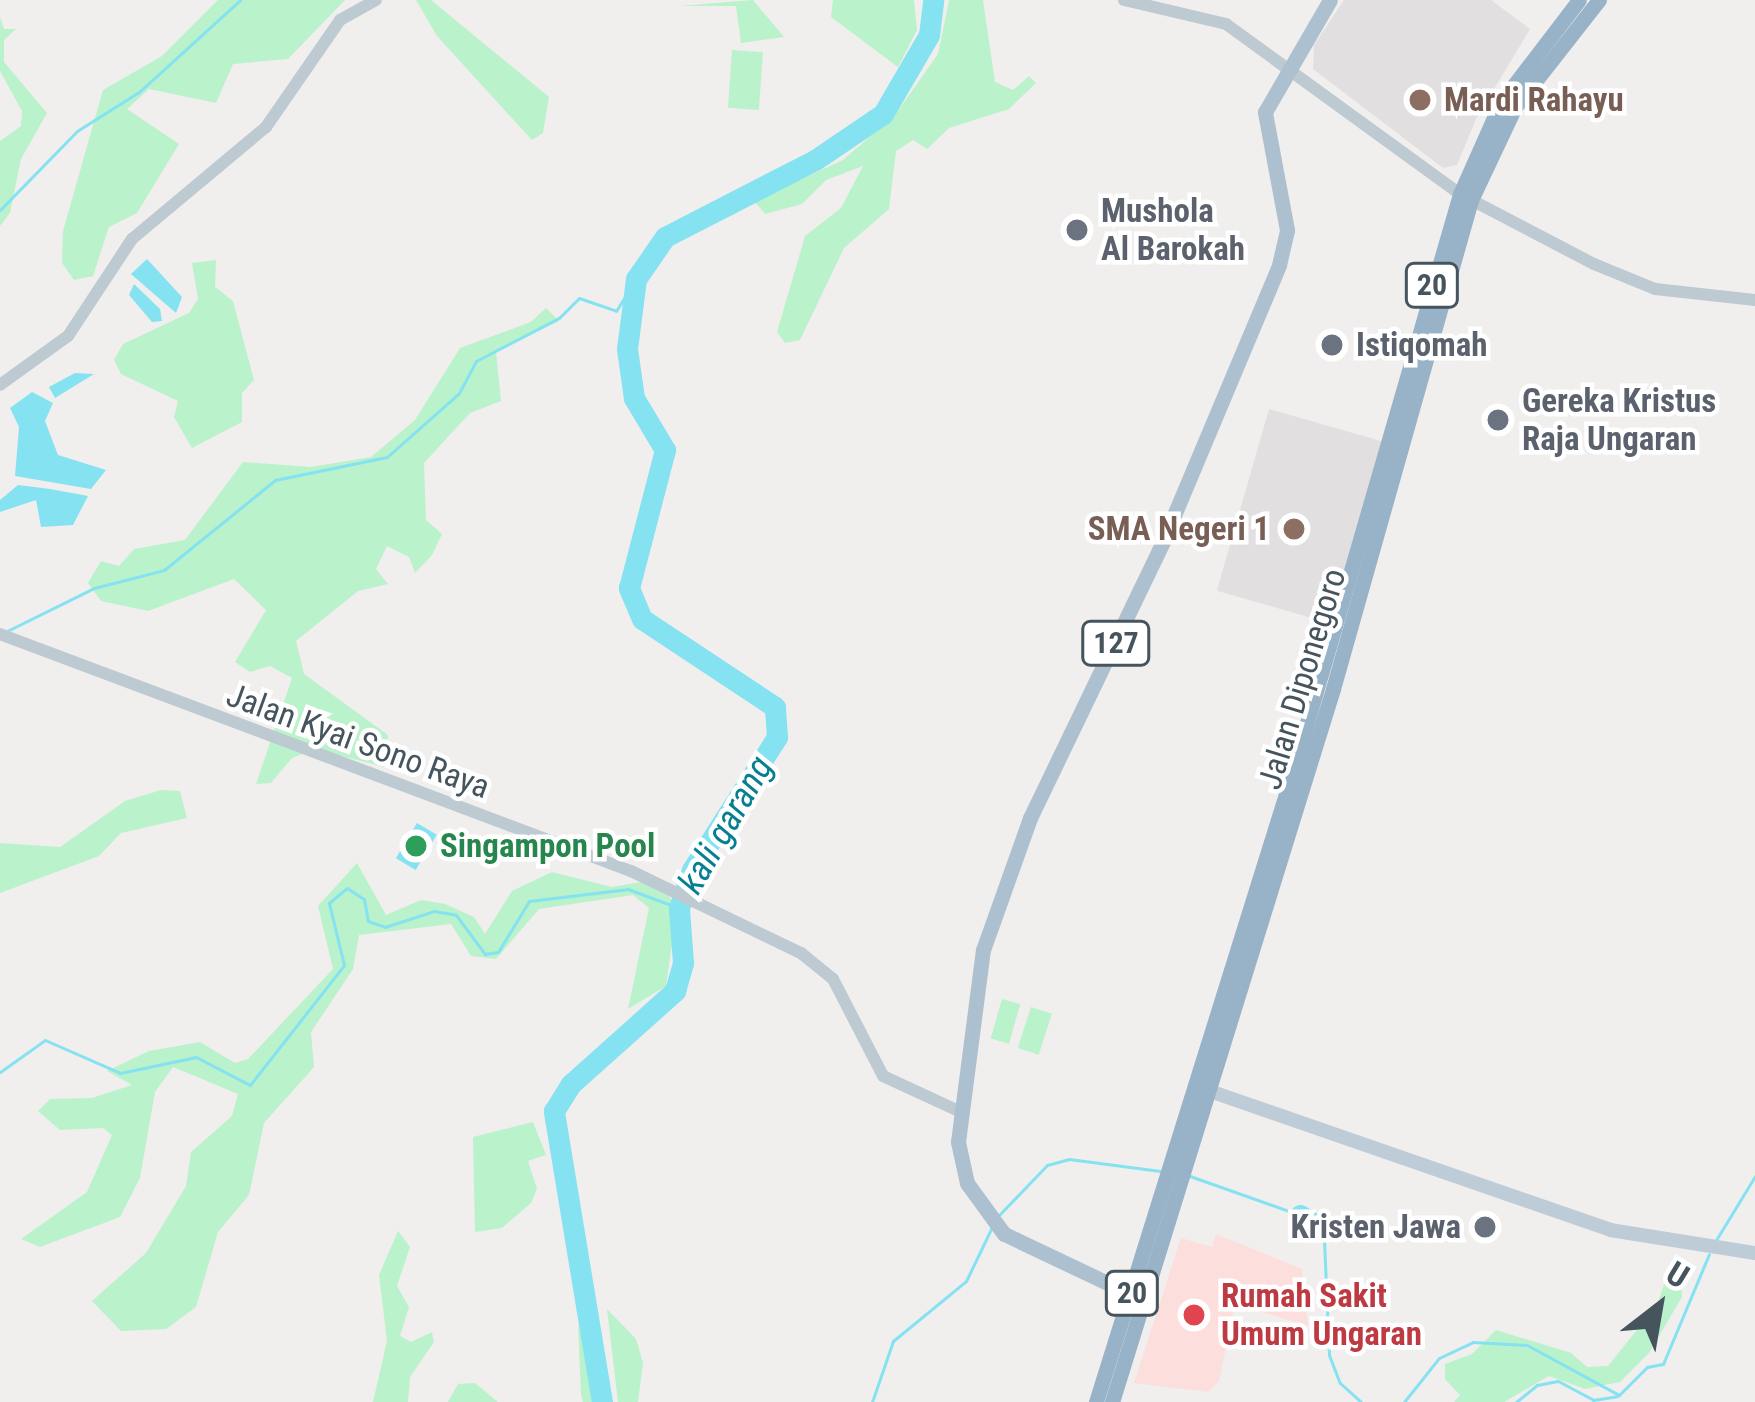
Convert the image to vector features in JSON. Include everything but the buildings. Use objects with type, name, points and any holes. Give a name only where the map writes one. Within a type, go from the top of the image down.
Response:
[{"type":"highway","name":"Jalan Diponegoro","points":[[1112,1402],[1174,1178],[1360,569],[1465,197],[1501,102],[1580,0]]},
{"type":"highway","name":"Jalan Diponegoro","points":[[1465,197],[1515,107],[1599,0]]},
{"type":"highway","name":"Jalan Diponegoro","points":[[1096,1402],[1140,1298]]},
{"type":"main road","name":"127","points":[[1140,1298],[997,1229],[967,1183],[961,1112],[995,902],[1164,539],[1286,243],[1265,112],[1286,67],[1330,0]]},
{"type":"main road","points":[[1204,1088],[1573,1218],[1755,1253]]},
{"type":"street","points":[[0,385],[68,336],[132,238],[266,128],[340,20],[376,0]]},
{"type":"street","points":[[1124,0],[1226,24],[1465,197],[1655,289],[1755,300]]},
{"type":"street","name":"Jalan Kyai Sono Raya","points":[[2,635],[663,887],[814,961],[841,990],[883,1076],[961,1112]]},
{"type":"shaded area","name":"Mardi Rahayu","points":[[1344,0],[1491,0],[1530,29],[1476,119],[1457,165],[1443,168],[1313,69],[1314,45]]},
{"type":"shaded area","name":"SMA Negeri 1","points":[[1269,409],[1382,442],[1330,623],[1217,591]]},
{"type":"shaded area","name":"Rumah Sakit Umum Ungaran","points":[[1216,1234],[1302,1269],[1308,1326],[1235,1304],[1219,1381],[1208,1392],[1134,1383],[1181,1238],[1212,1247]]},
{"type":"green space","points":[[218,0],[345,0],[288,59],[233,64],[216,103],[149,89],[127,109],[179,144],[137,213],[109,227],[93,276],[74,280],[62,263],[63,231],[103,90],[162,56]]},
{"type":"green space","points":[[416,0],[431,0],[549,97],[543,133],[532,140],[437,36]]},
{"type":"green space","points":[[753,0],[784,37],[741,43],[736,6],[679,6]]},
{"type":"green space","points":[[833,0],[914,0],[917,30],[898,67],[831,17]]},
{"type":"green space","points":[[949,0],[983,0],[995,82],[1013,90],[1029,76],[1036,83],[1009,109],[949,128],[927,149],[913,140],[896,151],[889,209],[844,248],[800,340],[785,343],[777,332],[805,236],[841,208],[863,166],[826,180],[802,204],[765,214],[754,201],[843,160],[895,115],[938,54]]},
{"type":"green space","points":[[0,17],[4,29],[16,29],[4,40],[4,62],[47,113],[21,159],[10,213],[0,226],[0,141],[21,126],[22,111],[0,71]]},
{"type":"green space","points":[[732,50],[763,52],[759,110],[728,108]]},
{"type":"green space","points":[[216,260],[215,287],[233,301],[254,380],[242,393],[242,422],[192,448],[174,417],[178,401],[121,374],[114,360],[123,344],[189,313],[198,299],[192,263]]},
{"type":"green space","points":[[546,308],[559,321],[496,352],[501,401],[470,413],[424,463],[426,520],[442,534],[432,555],[415,573],[409,557],[387,546],[376,569],[388,584],[358,591],[296,641],[304,674],[388,735],[385,767],[314,749],[292,758],[271,783],[256,784],[292,678],[270,666],[250,672],[235,662],[266,610],[234,579],[148,611],[101,601],[88,583],[101,561],[119,566],[134,549],[185,540],[243,462],[311,467],[371,457],[415,420],[460,348],[531,322]]},
{"type":"green space","points":[[161,790],[180,791],[187,818],[121,833],[99,856],[0,893],[0,843],[60,847],[125,801]]},
{"type":"green space","points":[[357,863],[386,915],[421,900],[445,904],[474,917],[485,934],[512,891],[552,872],[612,887],[641,882],[670,897],[676,916],[666,986],[628,1009],[649,908],[633,895],[539,909],[496,959],[471,956],[451,924],[359,935],[353,969],[311,1032],[314,1067],[264,1123],[249,1195],[218,1232],[196,1307],[166,1329],[121,1331],[92,1301],[146,1253],[186,1186],[191,1152],[232,1116],[238,1094],[173,1067],[155,1092],[140,1178],[120,1217],[40,1247],[21,1239],[87,1192],[112,1135],[103,1128],[60,1130],[38,1111],[50,1099],[92,1098],[132,1085],[107,1071],[149,1051],[200,1042],[235,1063],[248,1059],[333,969],[318,906]]},
{"type":"green space","points":[[1002,999],[1020,1004],[1009,1044],[991,1038]]},
{"type":"green space","points":[[1031,1007],[1052,1014],[1039,1055],[1018,1048]]},
{"type":"green space","points":[[533,1122],[546,1155],[528,1161],[537,1189],[531,1203],[502,1228],[475,1232],[473,1137]]},
{"type":"green space","points":[[398,1231],[410,1247],[397,1286],[409,1307],[400,1336],[411,1342],[432,1332],[434,1342],[410,1377],[408,1402],[373,1402],[387,1341],[379,1275]]},
{"type":"green space","points":[[1669,1270],[1681,1276],[1682,1297],[1649,1353],[1620,1382],[1585,1389],[1549,1376],[1504,1402],[1454,1402],[1460,1395],[1445,1379],[1445,1364],[1472,1354],[1496,1330],[1571,1353],[1587,1367],[1608,1366],[1657,1305]]},
{"type":"green space","points":[[607,1309],[636,1339],[643,1363],[638,1402],[618,1402]]},
{"type":"green space","points":[[578,1325],[595,1374],[597,1402],[583,1402],[581,1394]]},
{"type":"green space","points":[[475,1383],[498,1402],[448,1402],[458,1384]]},
{"type":"water","points":[[147,259],[182,297],[176,313],[131,274]]},
{"type":"water","points":[[134,284],[160,309],[162,321],[152,322],[129,295]]},
{"type":"water","points":[[75,373],[94,374],[55,398],[49,387]]},
{"type":"water","points":[[32,392],[53,403],[45,421],[58,455],[106,470],[91,489],[15,476],[19,427],[10,408]]},
{"type":"water","points":[[18,485],[88,496],[73,525],[41,527],[36,500],[0,512],[0,500]]},
{"type":"water","name":"Singampon Pool","points":[[417,823],[437,835],[416,870],[396,858]]},
{"type":"waterway","points":[[0,210],[77,131],[139,92],[240,0]]},
{"type":"waterway","name":"kali garang","points":[[602,1402],[554,1111],[571,1084],[675,991],[683,963],[679,908],[692,870],[777,737],[775,707],[642,619],[629,588],[665,450],[634,398],[627,349],[636,279],[665,237],[815,160],[883,114],[929,35],[933,0]]},
{"type":"waterway","points":[[5,632],[94,588],[164,570],[275,480],[387,457],[459,393],[476,361],[559,318],[579,298],[616,311],[636,279]]},
{"type":"waterway","points":[[0,1072],[45,1040],[120,1073],[196,1057],[250,1085],[344,965],[329,903],[347,888],[364,899],[368,921],[385,927],[434,911],[456,915],[485,954],[498,952],[529,901],[628,889],[679,908]]},
{"type":"waterway","points":[[1000,1214],[1047,1165],[1069,1159],[1160,1171]]},
{"type":"waterway","points":[[1187,1175],[1300,1215]]},
{"type":"waterway","points":[[1716,1240],[1755,1176]]},
{"type":"waterway","points":[[1300,1215],[1313,1223]]},
{"type":"waterway","points":[[1313,1223],[1324,1240],[1329,1355],[1340,1383],[1361,1402]]},
{"type":"waterway","points":[[872,1402],[893,1341],[966,1281],[992,1227]]},
{"type":"waterway","points":[[1404,1402],[1439,1358],[1473,1342],[1527,1345],[1619,1395],[1647,1367],[1663,1364],[1709,1254]]},
{"type":"waterway","points":[[1516,1402],[1537,1385],[1558,1381],[1593,1400],[1617,1396]]},
{"type":"place","name":"Mardi Rahayu","points":[[1420,100]]},
{"type":"place","name":"Mushola Al Barokah","points":[[1077,230]]},
{"type":"place","name":"Istiqomah","points":[[1332,345]]},
{"type":"place","name":"Gereka Kristus Raja Ungaran","points":[[1498,420]]},
{"type":"place","name":"SMA Negeri 1","points":[[1294,529]]},
{"type":"place","name":"Singampon Pool","points":[[416,846]]},
{"type":"place","name":"Kristen Jawa","points":[[1485,1227]]},
{"type":"place","name":"Rumah Sakit Umum Ungaran","points":[[1194,1315]]}]
